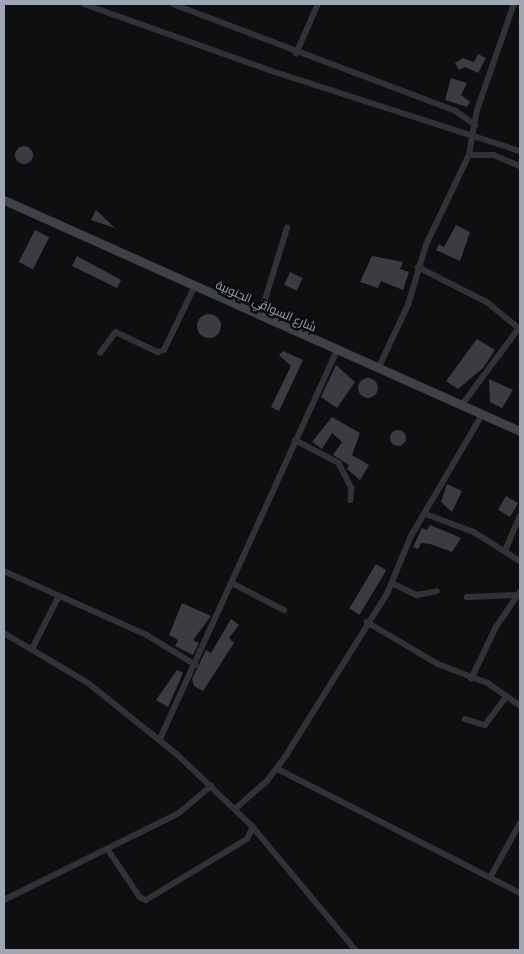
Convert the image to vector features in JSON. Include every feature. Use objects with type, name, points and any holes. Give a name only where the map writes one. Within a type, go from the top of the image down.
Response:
[{"type":"street","points":[[84,4],[473,139],[520,151]]},
{"type":"street","points":[[173,4],[296,54],[456,111],[475,125]]},
{"type":"street","points":[[296,54],[318,4]]},
{"type":"street","points":[[378,369],[408,305],[418,266],[469,155],[475,125],[514,4]]},
{"type":"street","points":[[469,155],[494,155],[520,166]]},
{"type":"street","name":"شارع السواقي الجنوبية","points":[[4,200],[194,288],[520,431]]},
{"type":"street","points":[[260,316],[287,228]]},
{"type":"street","points":[[418,266],[487,302],[519,328],[462,406]]},
{"type":"street","points":[[100,352],[116,332],[158,352],[164,350],[194,288]]},
{"type":"street","points":[[160,739],[196,665],[336,350]]},
{"type":"street","points":[[236,808],[278,769],[366,622],[392,583],[411,536],[426,514],[482,415]]},
{"type":"street","points":[[295,440],[339,463],[352,488],[351,500]]},
{"type":"street","points":[[426,514],[474,532],[520,562]]},
{"type":"street","points":[[505,551],[520,516]]},
{"type":"street","points":[[4,571],[147,635],[196,665]]},
{"type":"street","points":[[232,583],[284,610]]},
{"type":"street","points":[[392,583],[418,595],[437,590]]},
{"type":"street","points":[[471,679],[496,627],[519,593]]},
{"type":"street","points":[[467,597],[519,593]]},
{"type":"street","points":[[32,649],[59,596]]},
{"type":"street","points":[[366,622],[471,679],[507,696],[520,705]]},
{"type":"street","points":[[4,633],[87,682],[160,739],[236,808],[253,826],[355,950]]},
{"type":"street","points":[[465,719],[485,725],[507,696]]},
{"type":"street","points":[[278,769],[491,876],[520,893]]},
{"type":"street","points":[[4,900],[109,851],[179,813],[212,786]]},
{"type":"street","points":[[491,876],[520,823]]},
{"type":"street","points":[[109,851],[140,897],[146,900],[247,839],[253,826]]},
{"type":"building","points":[[478,54],[486,58],[478,73],[465,67],[459,70],[455,63],[463,58],[474,62]]},
{"type":"building","points":[[451,78],[467,83],[461,95],[470,102],[467,107],[445,100]]},
{"type":"building","points":[[24,146],[32,151],[33,155],[28,163],[24,164],[16,159],[15,155],[20,147]]},
{"type":"building","points":[[96,210],[115,228],[91,220]]},
{"type":"building","points":[[456,225],[470,232],[460,261],[436,250],[439,244],[444,247]]},
{"type":"building","points":[[35,230],[49,237],[33,269],[19,262]]},
{"type":"building","points":[[77,256],[121,280],[117,288],[72,266]]},
{"type":"building","points":[[372,256],[403,262],[400,269],[409,272],[403,290],[381,281],[378,288],[360,282]]},
{"type":"building","points":[[290,272],[303,278],[297,291],[284,285]]},
{"type":"building","points":[[209,314],[218,317],[221,326],[218,335],[209,338],[200,335],[197,326],[200,317]]},
{"type":"building","points":[[477,339],[495,350],[483,368],[458,389],[446,381]]},
{"type":"building","points":[[283,351],[303,360],[279,411],[271,407],[291,366],[279,355]]},
{"type":"building","points":[[336,365],[355,382],[337,408],[321,397]]},
{"type":"building","points":[[368,378],[375,381],[378,388],[375,395],[368,398],[361,395],[358,388],[361,381]]},
{"type":"building","points":[[489,379],[513,390],[502,408],[490,402]]},
{"type":"building","points":[[332,417],[360,433],[352,455],[369,465],[360,480],[347,469],[349,465],[333,455],[342,442],[332,433],[322,449],[312,442]]},
{"type":"building","points":[[398,430],[404,432],[406,438],[404,444],[398,446],[392,444],[390,438],[392,432]]},
{"type":"building","points":[[447,484],[462,491],[452,512],[441,502]]},
{"type":"building","points":[[506,496],[518,503],[510,517],[498,510]]},
{"type":"building","points":[[430,525],[461,538],[452,552],[430,544],[421,543],[418,549],[413,547],[422,528],[427,530]]},
{"type":"building","points":[[376,564],[386,570],[360,615],[349,609]]},
{"type":"building","points":[[182,603],[211,616],[193,640],[199,643],[193,655],[175,646],[178,640],[169,635]]},
{"type":"building","points":[[231,619],[239,625],[229,638],[234,643],[203,691],[194,686],[192,679],[206,650],[211,653]]},
{"type":"building","points":[[177,670],[183,673],[168,707],[156,700]]}]
